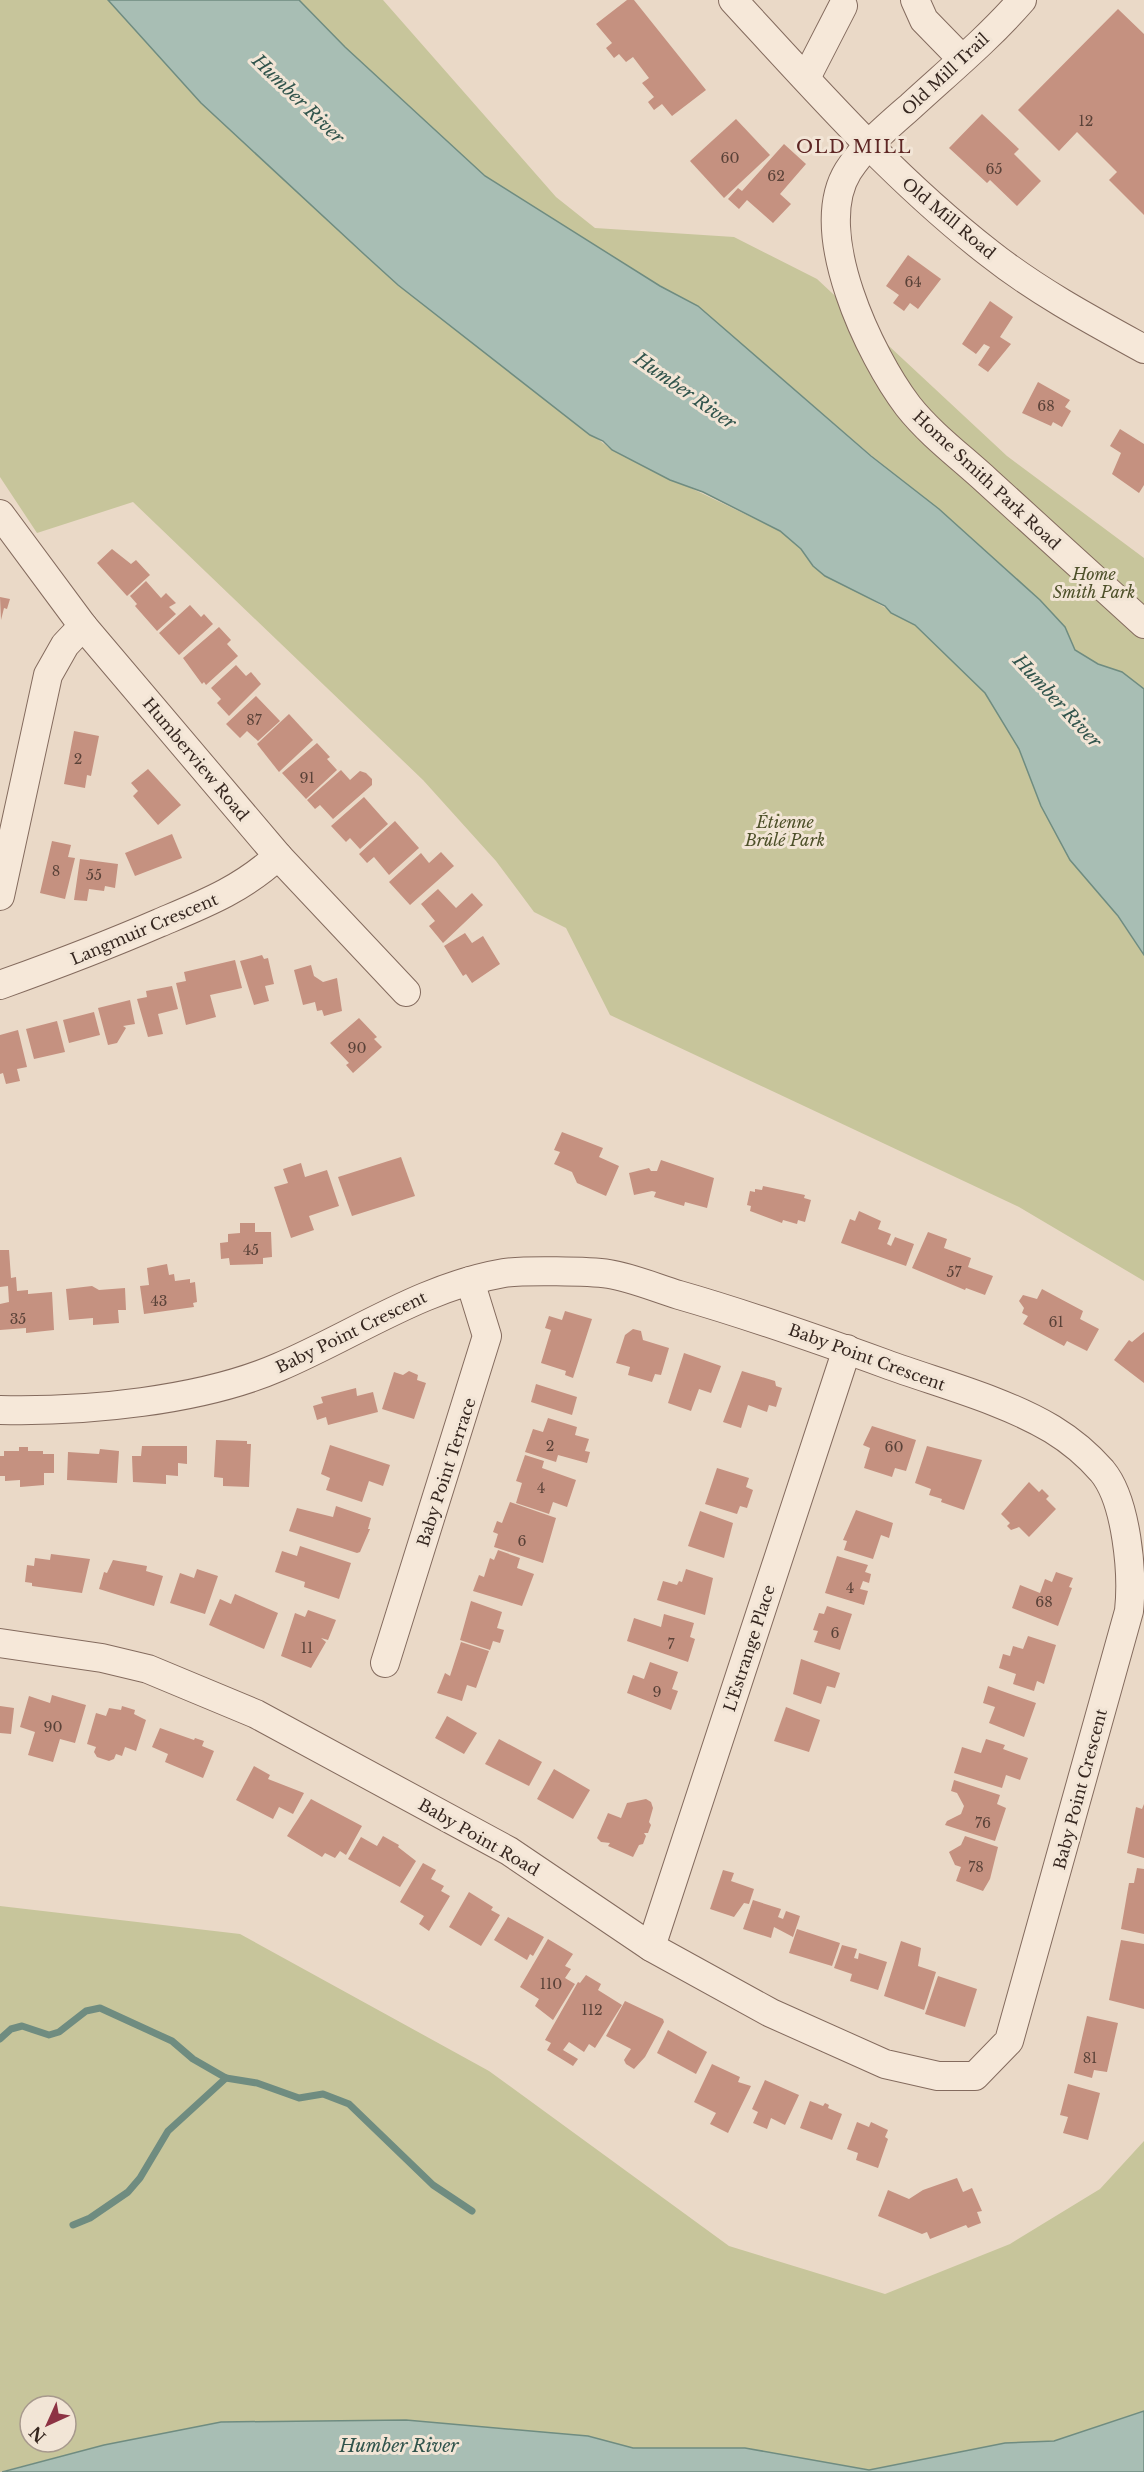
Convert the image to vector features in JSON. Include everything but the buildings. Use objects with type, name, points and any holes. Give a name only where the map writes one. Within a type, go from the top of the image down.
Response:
[{"type":"street","name":"Old Mill Road","points":[[733,0],[868,146],[914,191],[990,255],[1066,307],[1144,349]]},
{"type":"street","points":[[915,0],[924,20],[962,59]]},
{"type":"street","name":"Old Mill Trail","points":[[868,146],[1022,0]]},
{"type":"street","points":[[806,78],[843,6]]},
{"type":"street","name":"Home Smith Park Road","points":[[868,146],[848,172],[841,186],[835,220],[845,284],[879,362],[909,407],[1144,624]]},
{"type":"street","name":"Humberview Road","points":[[0,514],[83,626],[278,856],[406,992]]},
{"type":"street","points":[[0,896],[48,675],[65,645],[83,626]]},
{"type":"street","name":"Langmuir Crescent","points":[[0,985],[122,939],[229,893],[255,877],[278,856]]},
{"type":"street","name":"Baby Point Crescent","points":[[0,1410],[98,1406],[220,1388],[278,1368],[425,1295],[506,1272],[609,1274],[760,1318],[1011,1409],[1053,1429],[1085,1454],[1105,1474],[1116,1496],[1123,1526],[1130,1595],[1129,1611],[1009,2041],[975,2076]]},
{"type":"street","name":"Baby Point Terrace","points":[[385,1663],[487,1336],[470,1281]]},
{"type":"street","name":"L'Estrange Place","points":[[651,1947],[847,1349]]},
{"type":"street","name":"Baby Point Road","points":[[0,1643],[102,1658],[148,1669],[256,1714],[509,1851],[651,1947],[771,2013],[885,2064],[938,2076],[975,2076]]},
{"type":"green space","name":"Étienne Brûlé Park","points":[[0,0],[108,0],[201,103],[398,285],[612,450],[780,531],[801,549],[813,566],[915,625],[985,693],[1019,749],[1041,806],[1144,955],[1144,1281],[1019,1207],[610,1015],[566,928],[534,912],[496,861],[423,780],[133,502],[37,533],[0,477]]},
{"type":"green space","name":"Home Smith Park","points":[[299,0],[383,0],[556,197],[595,228],[734,237],[817,279],[1007,456],[1144,558],[1144,689],[1122,672],[1098,664],[1075,650],[1065,627],[1040,600],[939,509],[872,456],[698,306],[660,286],[485,176],[345,47]]},
{"type":"green space","points":[[0,1906],[240,1934],[489,2071],[729,2246],[885,2294],[1010,2244],[1100,2189],[1144,2141],[1144,2411],[1054,2441],[1005,2443],[869,2470],[745,2448],[633,2448],[588,2436],[406,2420],[221,2422],[78,2452],[78,2394],[18,2394],[18,2454],[69,2454],[0,2472]]},
{"type":"water","points":[[108,0],[299,0],[345,47],[485,176],[660,286],[698,306],[871,456],[939,509],[1040,600],[1065,627],[1075,650],[1098,664],[1122,672],[1144,689],[1144,955],[1118,916],[1070,860],[1041,806],[1019,749],[985,693],[915,625],[891,613],[885,606],[825,576],[813,566],[801,549],[780,531],[703,492],[670,480],[612,450],[603,441],[590,435],[398,285],[201,103]]},
{"type":"water","name":"Humber River","points":[[1144,2411],[1144,2472],[2,2472],[70,2454],[78,2454],[78,2452],[104,2445],[221,2422],[406,2420],[588,2436],[633,2448],[745,2448],[869,2470],[1005,2443],[1054,2441]]},
{"type":"waterway","points":[[0,2039],[11,2029],[22,2026],[49,2035],[59,2032],[86,2011],[100,2008],[172,2041],[193,2059],[226,2078],[257,2083],[299,2098],[323,2094],[349,2104],[433,2185],[472,2211]]},
{"type":"waterway","points":[[73,2225],[90,2218],[128,2192],[140,2178],[168,2131],[226,2078]]},
{"type":"district","name":"OLD MILL","points":[[854,147]]}]
